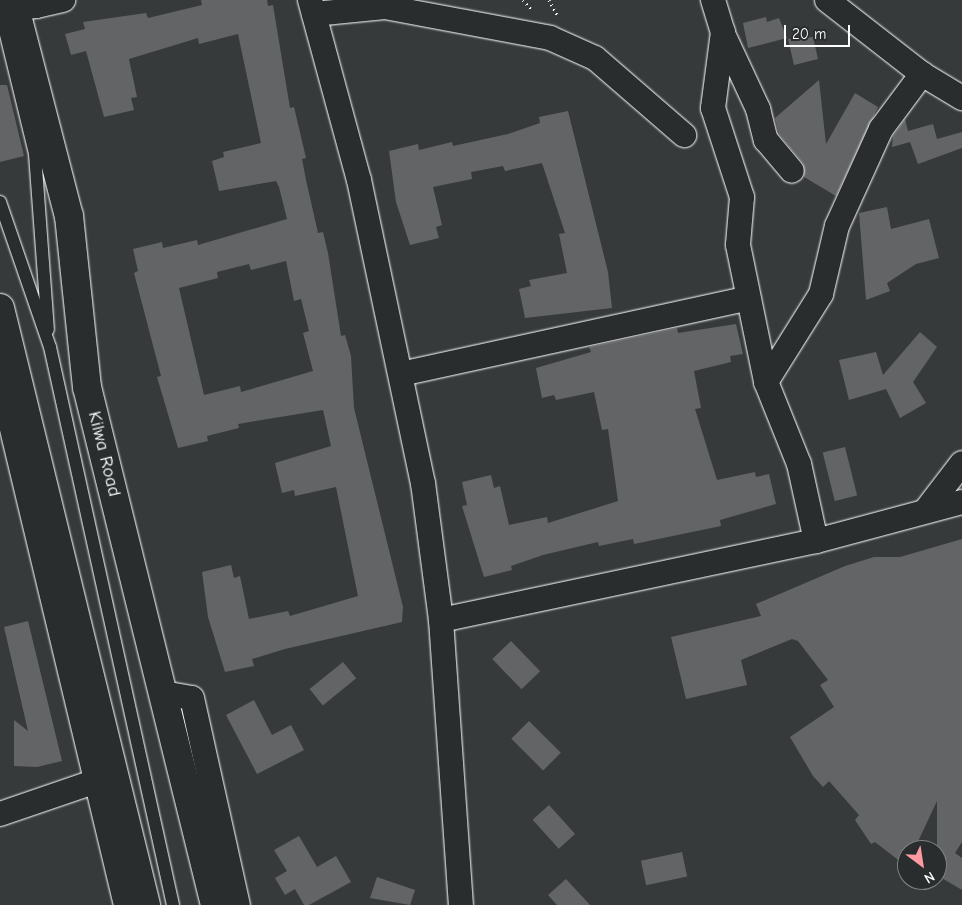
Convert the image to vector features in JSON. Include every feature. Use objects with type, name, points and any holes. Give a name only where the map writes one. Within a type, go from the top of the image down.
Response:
[{"type":"highway","name":"Kilwa Road","points":[[16,6],[69,216],[87,387],[215,905]]},
{"type":"highway","points":[[0,308],[106,777],[146,905]]},
{"type":"street","points":[[16,6],[63,0]]},
{"type":"street","points":[[712,0],[723,32],[758,109],[766,140],[792,171]]},
{"type":"street","points":[[827,0],[922,74],[962,98]]},
{"type":"street","points":[[462,905],[440,620],[423,483],[359,180],[312,7],[385,7],[550,38],[595,58],[684,135]]},
{"type":"street","points":[[723,32],[714,108],[718,132],[742,197],[738,245],[746,299],[766,382],[799,464],[816,541]]},
{"type":"street","points":[[766,382],[821,294],[837,226],[881,129],[922,74]]},
{"type":"street","points":[[401,374],[746,299]]},
{"type":"street","points":[[0,379],[106,777],[126,905]]},
{"type":"street","points":[[926,510],[962,463]]},
{"type":"street","points":[[440,620],[816,541],[926,510],[962,502]]},
{"type":"street","points":[[163,693],[192,698],[238,905]]},
{"type":"street","points":[[0,814],[106,777]]},
{"type":"lane","points":[[16,6],[35,154],[50,347]]},
{"type":"lane","points":[[0,202],[50,347],[173,905]]},
{"type":"path","points":[[549,0],[554,9]]},
{"type":"building","points":[[201,0],[267,0],[268,6],[273,5],[290,108],[294,107],[306,158],[302,159],[306,180],[318,233],[323,232],[328,253],[341,336],[345,335],[351,356],[354,408],[403,607],[402,622],[285,649],[252,659],[254,666],[225,672],[208,617],[202,572],[231,565],[234,578],[240,576],[249,619],[288,611],[290,616],[358,596],[336,487],[295,496],[294,490],[282,493],[275,463],[331,446],[323,410],[238,424],[239,428],[207,436],[208,441],[178,448],[157,377],[161,376],[134,273],[138,271],[133,249],[162,242],[163,248],[197,240],[198,245],[287,219],[279,187],[276,181],[219,191],[212,161],[224,157],[223,152],[261,143],[238,34],[199,44],[198,38],[129,59],[137,97],[131,98],[134,110],[104,117],[86,51],[71,55],[65,34],[85,29],[83,22],[146,13],[148,18],[202,5]],"holes":[[[286,261],[294,301],[301,299],[309,331],[303,333],[313,371],[241,392],[240,386],[204,395],[179,288],[218,278],[217,272],[249,264],[251,270]]]},
{"type":"building","points":[[766,17],[767,22],[779,18],[787,38],[748,48],[743,23]]},
{"type":"building","points":[[813,37],[818,59],[794,65],[788,39]]},
{"type":"building","points":[[819,80],[826,144],[855,93],[878,107],[836,196],[804,177],[803,163],[779,134],[775,118]]},
{"type":"building","points":[[0,85],[7,85],[24,156],[0,162]]},
{"type":"building","points":[[568,111],[608,272],[612,308],[525,318],[519,289],[531,286],[529,280],[567,273],[559,234],[565,233],[542,163],[505,171],[503,166],[471,172],[472,179],[433,187],[442,225],[436,227],[439,238],[410,245],[396,202],[389,151],[418,144],[419,150],[452,142],[453,146],[508,134],[540,123],[539,117]]},
{"type":"building","points":[[905,119],[908,131],[933,124],[937,139],[962,132],[962,148],[918,164],[910,142],[892,147],[893,136]]},
{"type":"building","points":[[887,207],[891,229],[929,219],[939,258],[916,264],[887,283],[890,291],[866,300],[859,213]]},
{"type":"building","points":[[736,324],[743,354],[730,356],[731,362],[694,371],[701,408],[695,409],[717,480],[755,472],[756,477],[769,474],[776,504],[720,520],[721,526],[634,544],[633,539],[599,546],[598,542],[543,555],[511,566],[512,570],[484,577],[462,506],[467,505],[462,482],[491,475],[494,488],[500,486],[509,525],[547,517],[548,523],[618,501],[608,429],[602,430],[594,392],[556,400],[554,395],[542,398],[536,368],[591,352],[589,347],[677,328],[678,333]]},
{"type":"building","points":[[920,332],[937,347],[913,382],[926,403],[900,418],[886,389],[849,400],[839,360],[876,352],[883,375]]},
{"type":"building","points":[[845,447],[857,496],[835,501],[823,453]]},
{"type":"building","points":[[962,539],[962,842],[955,853],[962,858],[962,890],[947,881],[947,840],[937,840],[937,801],[919,840],[897,840],[897,859],[875,842],[871,844],[855,820],[859,815],[829,781],[823,787],[813,776],[790,737],[834,707],[820,685],[828,680],[798,641],[792,639],[741,660],[747,685],[686,699],[671,637],[761,616],[756,604],[845,566],[874,557],[900,557]]},
{"type":"building","points":[[28,621],[62,761],[37,767],[14,766],[14,720],[28,731],[4,627]]},
{"type":"building","points":[[511,641],[540,671],[521,689],[492,659]]},
{"type":"building","points":[[343,662],[356,678],[323,705],[310,689]]},
{"type":"building","points":[[254,700],[272,735],[291,725],[304,750],[257,774],[226,715]]},
{"type":"building","points":[[529,721],[561,753],[543,770],[511,739]]},
{"type":"building","points":[[549,805],[575,834],[559,849],[533,820]]},
{"type":"building","points":[[299,836],[317,867],[336,856],[351,882],[309,905],[304,905],[295,889],[285,895],[275,878],[287,871],[274,850]]},
{"type":"building","points":[[682,852],[687,876],[646,885],[641,861]]},
{"type":"building","points":[[377,877],[415,890],[410,905],[370,898]]},
{"type":"building","points":[[566,879],[590,905],[557,905],[548,895]]}]
